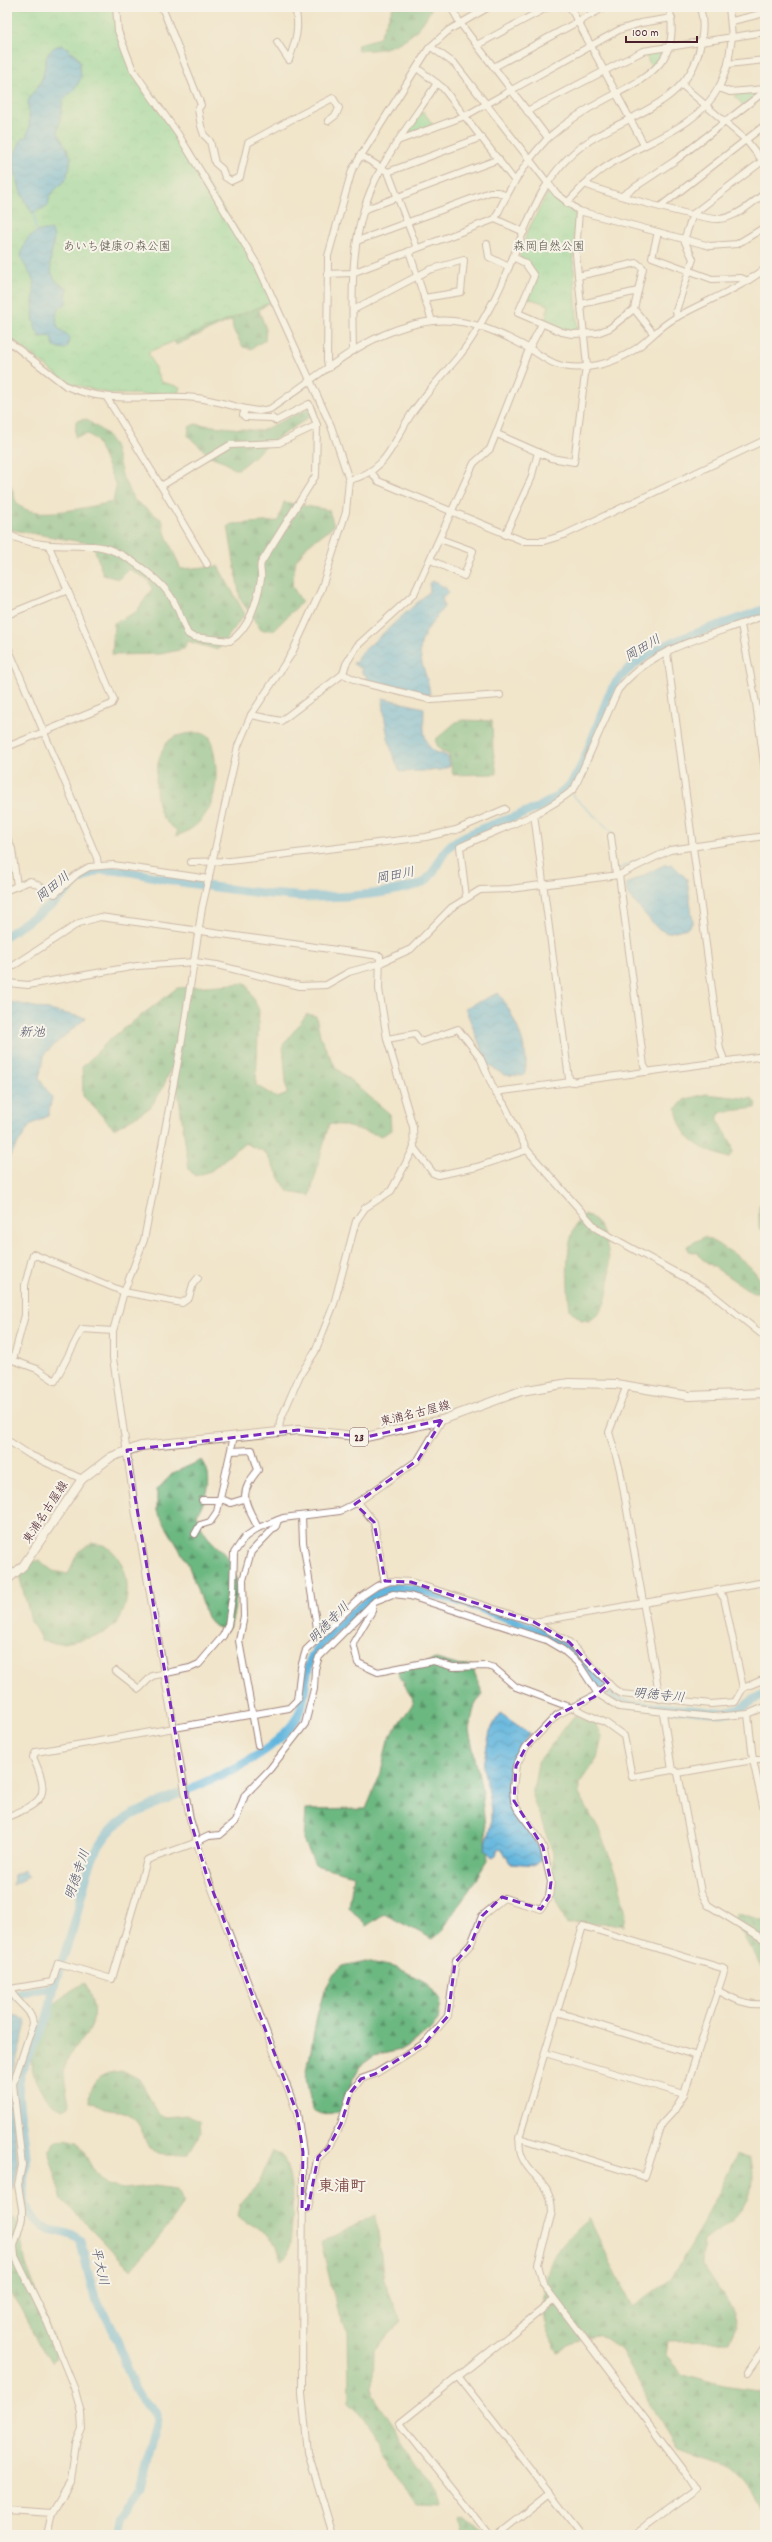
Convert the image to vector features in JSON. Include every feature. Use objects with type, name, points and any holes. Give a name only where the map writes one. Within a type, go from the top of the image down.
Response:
[{"type":"main road","name":"東浦名古屋線","points":[[7,1580],[23,1566],[82,1479],[111,1457],[141,1446],[298,1430],[366,1437],[442,1420],[505,1396],[554,1384],[582,1382],[627,1385],[689,1396],[765,1393]]},
{"type":"street","points":[[116,7],[118,31],[132,70],[178,134],[242,238],[274,301],[331,426],[349,480],[346,512],[321,590],[292,653],[251,716],[238,746],[198,930],[195,962],[144,1240],[124,1292],[113,1331],[113,1358],[136,1515],[185,1794],[196,1842],[297,2113],[302,2152],[302,2402],[308,2452],[333,2535]]},
{"type":"street","points":[[162,7],[201,105],[198,109],[204,136],[210,141],[215,163],[222,169],[225,177],[231,181],[240,177],[248,143],[333,98],[340,108],[336,115],[328,121]]},
{"type":"street","points":[[277,42],[290,60],[297,38],[299,24],[295,7]]},
{"type":"street","points":[[452,7],[460,23],[548,138]]},
{"type":"street","points":[[329,368],[327,361],[328,256],[344,192],[360,155],[431,47],[460,23],[490,7]]},
{"type":"street","points":[[477,45],[548,7]]},
{"type":"street","points":[[570,7],[644,145]]},
{"type":"street","points":[[494,67],[605,7]]},
{"type":"street","points":[[327,274],[352,273],[495,219],[514,180],[529,158],[548,138],[570,120],[650,75],[662,62],[670,45],[672,18],[669,7]]},
{"type":"street","points":[[349,480],[372,473],[383,462],[418,405],[460,354],[479,326],[509,267],[536,200],[547,182],[573,152],[589,141],[665,100],[682,85],[696,60],[701,41],[704,27],[700,7]]},
{"type":"street","points":[[567,203],[596,173],[687,121],[705,106],[719,88],[728,64],[732,36],[732,21],[729,7]]},
{"type":"street","points":[[732,21],[765,13]]},
{"type":"street","points":[[400,140],[465,116],[510,89],[590,45],[631,25],[672,18]]},
{"type":"street","points":[[527,111],[603,69],[643,50],[765,32]]},
{"type":"street","points":[[431,47],[455,64],[547,182],[567,203],[579,211],[710,246],[726,246],[743,242],[765,228]]},
{"type":"street","points":[[728,64],[765,60]]},
{"type":"street","points":[[417,68],[437,83],[482,137],[514,180]]},
{"type":"street","points":[[353,351],[352,273],[357,241],[373,184],[437,83]]},
{"type":"street","points":[[677,317],[676,310],[693,259],[684,240],[693,214],[764,161],[746,140],[682,85]]},
{"type":"street","points":[[719,88],[730,92],[765,90]]},
{"type":"street","points":[[623,195],[676,160],[765,90]]},
{"type":"street","points":[[661,206],[765,125]]},
{"type":"street","points":[[388,172],[482,137]]},
{"type":"street","points":[[360,155],[388,172],[417,248]]},
{"type":"street","points":[[366,209],[499,159]]},
{"type":"street","points":[[585,184],[661,206],[718,219],[734,215],[765,193]]},
{"type":"street","points":[[357,241],[490,192],[498,192],[506,196]]},
{"type":"street","points":[[497,434],[551,458],[574,462],[587,366],[576,254],[579,211]]},
{"type":"street","points":[[495,219],[524,232]]},
{"type":"street","points":[[658,232],[652,257],[689,272],[717,280],[741,278],[748,281]]},
{"type":"street","points":[[487,244],[489,257],[509,267]]},
{"type":"street","points":[[409,251],[416,277],[432,321]]},
{"type":"street","points":[[513,256],[525,263],[534,276],[518,313],[562,332],[583,334],[610,328],[634,309],[643,268],[636,263],[578,276]]},
{"type":"street","points":[[352,310],[416,277],[462,259],[466,262],[461,292],[424,298]]},
{"type":"street","points":[[7,340],[66,386],[107,398],[136,400],[197,398],[244,410],[259,411],[270,409],[311,382],[353,351],[389,332],[432,321],[450,321],[479,326],[529,349],[557,364],[587,366],[605,363],[627,355],[653,333],[677,317],[732,291],[765,269]]},
{"type":"street","points":[[581,304],[638,291]]},
{"type":"street","points":[[634,309],[653,333]]},
{"type":"street","points":[[251,716],[281,721],[343,674],[346,664],[357,646],[411,598],[431,560],[474,463],[490,449],[529,349],[542,324]]},
{"type":"street","points":[[107,398],[161,486],[206,564]]},
{"type":"street","points":[[7,534],[49,546],[100,546],[125,557],[166,590],[191,636],[230,641],[247,624],[251,616],[261,578],[261,563],[316,475],[317,425],[308,404],[276,421],[272,418],[245,417],[243,415],[244,410]]},
{"type":"street","points":[[161,486],[230,445],[279,444],[317,425]]},
{"type":"street","points":[[372,473],[378,481],[451,513],[525,542],[554,539],[765,440]]},
{"type":"street","points":[[505,535],[531,479],[538,452]]},
{"type":"street","points":[[431,560],[464,576],[473,551],[440,539]]},
{"type":"street","points":[[7,747],[112,704],[114,700],[49,546]]},
{"type":"street","points":[[7,615],[68,590]]},
{"type":"street","points":[[466,897],[460,847],[534,814],[564,797],[574,788],[618,690],[639,669],[690,640],[741,625],[765,615]]},
{"type":"street","points":[[741,625],[756,703],[765,771]]},
{"type":"street","points":[[7,645],[97,858],[98,865]]},
{"type":"street","points":[[667,653],[691,846],[720,1049],[725,1062]]},
{"type":"street","points":[[343,674],[360,682],[432,700],[500,695]]},
{"type":"street","points":[[192,862],[238,860],[433,836],[456,830],[505,809]]},
{"type":"street","points":[[534,814],[568,1079],[574,1082]]},
{"type":"street","points":[[611,836],[618,875],[644,1066],[648,1072]]},
{"type":"street","points":[[7,983],[28,985],[126,967],[195,962],[218,965],[289,984],[309,986],[326,985],[349,972],[380,963],[411,949],[451,908],[466,897],[488,888],[510,889],[618,875],[670,850],[765,836]]},
{"type":"street","points":[[7,838],[12,849],[17,886]]},
{"type":"street","points":[[7,890],[34,882],[55,894],[80,872],[98,865],[113,865],[209,880]]},
{"type":"street","points":[[7,970],[79,923],[94,917],[376,954],[380,956],[379,989],[387,1039],[413,1127],[414,1148],[391,1191],[365,1208],[356,1221],[334,1304],[315,1352],[300,1375],[280,1421],[279,1432]]},
{"type":"street","points":[[387,1039],[416,1034],[421,1042],[458,1029],[480,1057],[495,1092],[504,1104],[527,1150],[597,1229],[707,1290],[765,1337]]},
{"type":"street","points":[[495,1092],[765,1056]]},
{"type":"street","points":[[414,1148],[433,1173],[438,1176],[477,1167],[527,1150]]},
{"type":"street","points":[[113,1331],[82,1329],[55,1381],[37,1369],[10,1359],[25,1315],[25,1285],[33,1254],[124,1292],[182,1303],[189,1298],[193,1284],[198,1278]]},
{"type":"street","points":[[627,1385],[611,1422],[609,1435],[620,1470],[660,1699]]},
{"type":"street","points":[[116,1671],[139,1689],[152,1676],[165,1674],[199,1664],[226,1632],[233,1591],[234,1553],[245,1537],[258,1528],[278,1520],[340,1511],[358,1502],[418,1460],[442,1420]]},
{"type":"street","points":[[195,1534],[200,1525],[208,1523],[214,1517],[220,1501],[234,1436]]},
{"type":"street","points":[[7,1440],[30,1455],[82,1479]]},
{"type":"street","points":[[231,1451],[252,1450],[258,1470],[247,1483],[244,1499],[258,1528]]},
{"type":"street","points":[[202,1500],[231,1503],[244,1499]]},
{"type":"street","points":[[358,1502],[374,1522],[385,1583]]},
{"type":"street","points":[[302,1516],[303,1542],[320,1636]]},
{"type":"street","points":[[258,1745],[239,1641],[244,1616],[243,1580],[251,1552],[276,1526],[278,1520]]},
{"type":"street","points":[[7,1817],[32,1807],[40,1799],[42,1786],[33,1757],[36,1752],[284,1709],[295,1702],[304,1653],[362,1596],[385,1583],[411,1582],[534,1622],[569,1642],[608,1684],[622,1694],[660,1699],[725,1704],[735,1702],[743,1688],[765,1678]]},
{"type":"street","points":[[534,1622],[765,1582]]},
{"type":"street","points":[[718,1590],[724,1598],[743,1688]]},
{"type":"street","points":[[47,2535],[52,2513],[71,2481],[76,2443],[82,2422],[75,2390],[48,2324],[15,2256],[14,2246],[22,2219],[18,2185],[22,2165],[13,2084],[33,2024],[29,2012],[11,1997],[10,1990],[52,1982],[58,1963],[112,1979],[147,1860],[209,1836],[225,1833],[235,1822],[246,1795],[270,1769],[305,1724],[314,1689],[315,1669],[319,1657],[372,1604],[387,1595],[403,1594],[529,1633],[546,1640],[568,1654],[583,1669],[598,1693],[606,1701],[619,1707],[702,1717],[748,1714],[765,1707]]},
{"type":"street","points":[[372,1604],[372,1611],[353,1643],[358,1663],[378,1672],[433,1661],[453,1667],[487,1666],[494,1668],[516,1687],[575,1709],[606,1723],[624,1736],[632,1777],[672,1770],[678,1773],[753,1760],[765,1760]]},
{"type":"street","points":[[302,2210],[308,2209],[317,2159],[328,2148],[341,2124],[351,2092],[357,2084],[361,2079],[376,2074],[425,2043],[448,2016],[454,1963],[471,1944],[482,1916],[504,1898],[541,1909],[549,1897],[551,1882],[543,1847],[538,1837],[516,1808],[513,1787],[516,1766],[524,1750],[557,1715],[575,1709],[608,1684]]},
{"type":"street","points":[[663,1713],[672,1770]]},
{"type":"street","points":[[748,1714],[753,1760],[765,1814]]},
{"type":"street","points":[[678,1773],[701,1892],[708,1905],[765,1940]]},
{"type":"street","points":[[519,2138],[645,2177],[662,2124],[674,2110],[684,2094],[725,1969],[583,1926],[519,2138],[521,2156],[547,2186],[550,2193],[552,2212],[539,2257],[538,2271],[543,2284],[696,2488],[634,2535]]},
{"type":"street","points":[[717,1990],[736,2001],[755,2005],[765,2004]]},
{"type":"street","points":[[557,2012],[697,2056]]},
{"type":"street","points":[[545,2053],[684,2094]]},
{"type":"street","points":[[489,2535],[400,2423],[554,2300]]},
{"type":"street","points":[[747,2373],[765,2347]]},
{"type":"street","points":[[458,2376],[582,2535]]},
{"type":"street","points":[[497,2535],[550,2493]]},
{"type":"street","points":[[7,2510],[52,2513]]},
{"type":"highlighted area","points":[[442,1420],[418,1460],[355,1504],[374,1522],[385,1581],[411,1582],[534,1622],[569,1642],[609,1684],[594,1697],[557,1715],[526,1747],[516,1766],[514,1801],[543,1847],[551,1882],[549,1897],[541,1909],[502,1897],[482,1916],[471,1944],[455,1963],[448,2016],[425,2043],[375,2074],[361,2079],[351,2092],[341,2124],[328,2148],[318,2157],[308,2209],[302,2210],[303,2152],[297,2113],[206,1873],[190,1819],[127,1450],[298,1430],[366,1437]]},
{"type":"green space","name":"あいち健康の森公園","points":[[7,7],[115,7],[118,31],[133,70],[243,239],[274,301],[148,352],[161,382],[180,387],[178,395],[112,394],[67,383],[7,336]]},
{"type":"green space","points":[[393,7],[432,7],[419,27],[402,41],[381,49],[357,50],[358,44],[379,38]]},
{"type":"green space","points":[[663,49],[664,52],[652,69],[645,53]]},
{"type":"green space","points":[[757,92],[757,95],[744,106],[734,96],[737,93]]},
{"type":"green space","points":[[423,111],[433,125],[406,135]]},
{"type":"green space","name":"森岡自然公園","points":[[548,192],[551,192],[559,201],[576,213],[573,255],[578,332],[561,329],[545,321],[549,305],[528,298],[536,276],[527,261],[519,257],[527,232]]},
{"type":"green space","points":[[267,304],[259,310],[266,329],[265,340],[251,349],[243,347],[233,330],[232,320],[176,345],[172,334]]},
{"type":"green space","points":[[315,405],[317,412],[267,445],[239,469],[234,469],[223,461],[210,456],[188,436],[189,427],[195,424],[261,431]]},
{"type":"green space","points":[[86,419],[105,433],[114,445],[123,478],[134,500],[162,520],[166,535],[181,569],[218,566],[245,614],[218,650],[187,641],[184,649],[161,654],[112,655],[114,623],[136,612],[152,589],[148,580],[129,569],[119,579],[103,575],[93,544],[7,529],[7,481],[11,486],[17,503],[24,509],[35,512],[63,511],[113,502],[116,486],[96,440],[88,434],[75,437],[76,421]]},
{"type":"green space","points":[[284,502],[329,510],[334,526],[308,545],[296,560],[292,586],[302,602],[274,630],[261,630],[240,599],[228,526],[232,524],[278,521]]},
{"type":"green space","points":[[463,720],[492,721],[493,749],[497,774],[453,775],[449,755],[439,749],[435,740],[456,722]]},
{"type":"green space","points":[[192,733],[202,733],[210,737],[216,766],[214,795],[209,808],[201,820],[190,829],[176,836],[177,831],[164,820],[159,810],[156,777],[161,754],[165,745],[173,738]]},
{"type":"green space","points":[[246,983],[259,1010],[256,1085],[277,1098],[287,1094],[283,1045],[307,1014],[316,1016],[321,1039],[336,1068],[390,1114],[391,1130],[382,1136],[341,1125],[329,1124],[310,1196],[288,1192],[265,1152],[244,1143],[211,1171],[195,1176],[189,1170],[175,1070],[171,1068],[162,1090],[150,1108],[114,1129],[83,1096],[82,1067],[109,1040],[177,988]]},
{"type":"green space","points":[[706,1094],[752,1099],[757,1104],[756,1108],[722,1112],[718,1116],[718,1120],[732,1144],[733,1152],[729,1158],[709,1151],[694,1142],[683,1129],[679,1120],[676,1109],[685,1099]]},
{"type":"green space","points":[[765,1201],[765,1232],[759,1228],[759,1205]]},
{"type":"green space","points":[[585,1214],[595,1220],[602,1230],[607,1244],[610,1275],[608,1291],[604,1304],[598,1314],[589,1321],[581,1320],[570,1310],[567,1273],[569,1245],[578,1222]]},
{"type":"green space","points":[[704,1237],[731,1252],[749,1265],[761,1281],[762,1290],[753,1293],[702,1259],[698,1253],[688,1251],[687,1246]]},
{"type":"green space","points":[[202,1460],[206,1467],[209,1480],[207,1494],[197,1514],[201,1527],[229,1561],[234,1572],[237,1586],[232,1619],[226,1631],[214,1626],[207,1617],[188,1564],[157,1511],[157,1490],[173,1473]]},
{"type":"green space","points":[[91,1543],[106,1546],[121,1562],[127,1582],[126,1604],[122,1614],[113,1627],[99,1635],[64,1643],[42,1641],[31,1621],[19,1575],[28,1563],[39,1560],[53,1571],[68,1574],[78,1552]]},
{"type":"green space","points":[[436,1659],[461,1666],[472,1666],[483,1695],[475,1704],[469,1730],[481,1786],[488,1860],[441,1932],[433,1939],[384,1914],[366,1926],[349,1907],[354,1875],[315,1865],[304,1840],[306,1810],[366,1809],[381,1773],[388,1740],[414,1702],[397,1671]]},
{"type":"green space","points":[[574,1716],[595,1723],[602,1738],[597,1758],[579,1784],[579,1794],[599,1830],[617,1874],[626,1914],[624,1926],[609,1923],[567,1924],[552,1892],[553,1853],[532,1796],[538,1762]]},
{"type":"green space","points":[[739,1913],[765,1921],[765,1971],[734,1921],[736,1915]]},
{"type":"green space","points":[[366,1961],[398,1968],[427,1983],[441,2001],[438,2021],[426,2034],[400,2050],[374,2056],[360,2066],[352,2081],[346,2108],[333,2114],[320,2114],[312,2109],[306,2078],[317,2016],[324,1991],[334,1974],[343,1966]]},
{"type":"green space","points":[[85,1983],[93,2005],[94,2012],[92,2025],[89,2032],[67,2057],[64,2075],[69,2103],[68,2107],[63,2110],[53,2105],[49,2101],[37,2084],[32,2064],[32,2049],[35,2035],[41,2022],[50,2010],[60,1999]]},
{"type":"green space","points":[[124,2071],[139,2079],[159,2113],[166,2117],[186,2115],[200,2121],[201,2132],[189,2153],[171,2155],[159,2154],[151,2150],[142,2130],[130,2115],[121,2111],[105,2109],[96,2103],[89,2102],[92,2087],[99,2078],[110,2073]]},
{"type":"green space","points":[[66,2139],[78,2142],[93,2169],[108,2185],[123,2189],[155,2186],[177,2189],[180,2194],[182,2203],[175,2217],[131,2270],[62,2199],[48,2151],[56,2140]]},
{"type":"green space","points":[[272,2151],[282,2154],[287,2166],[292,2191],[292,2229],[288,2255],[281,2260],[271,2238],[237,2215],[240,2204],[259,2183]]},
{"type":"green space","points":[[737,2154],[750,2159],[752,2175],[748,2199],[743,2208],[735,2216],[704,2241],[702,2264],[732,2309],[737,2326],[730,2341],[668,2342],[666,2355],[684,2375],[723,2386],[759,2391],[765,2421],[765,2520],[751,2489],[742,2478],[722,2465],[677,2450],[620,2349],[598,2334],[583,2337],[558,2352],[551,2340],[544,2314],[545,2286],[552,2260],[562,2244],[589,2218],[632,2307],[671,2279],[697,2234]]},
{"type":"green space","points":[[376,2215],[384,2280],[401,2321],[374,2350],[373,2395],[437,2491],[441,2506],[415,2505],[377,2437],[368,2423],[349,2402],[348,2331],[336,2306],[321,2242]]},
{"type":"green space","points":[[15,2218],[18,2225],[26,2264],[57,2351],[56,2359],[53,2362],[39,2345],[20,2308],[7,2290],[7,2220]]},
{"type":"green space","points":[[464,2518],[490,2535],[463,2535],[459,2519]]},
{"type":"water","points":[[61,45],[69,48],[70,53],[75,53],[80,62],[81,78],[74,90],[63,101],[58,132],[71,157],[67,174],[68,177],[50,195],[48,206],[32,213],[21,193],[12,160],[22,138],[26,137],[28,133],[28,103],[30,97],[41,81],[48,54],[55,47]]},
{"type":"water","points":[[46,230],[51,230],[54,240],[51,259],[52,274],[56,281],[67,288],[66,304],[62,306],[56,315],[56,322],[59,329],[69,336],[68,346],[65,349],[54,347],[51,336],[40,337],[37,331],[33,311],[34,284],[21,256],[26,241],[32,235]]},
{"type":"water","points":[[433,581],[446,588],[448,592],[442,598],[444,607],[426,631],[421,645],[421,659],[428,681],[430,695],[365,680],[367,676],[362,673],[362,669],[353,664],[354,662],[356,663],[359,655],[430,591],[429,583]]},
{"type":"water","points":[[383,698],[424,708],[424,731],[427,742],[434,751],[448,757],[450,766],[442,770],[400,772],[388,736]]},
{"type":"water","points":[[672,864],[687,879],[693,922],[688,928],[667,933],[657,928],[627,894],[626,884],[664,865]]},
{"type":"water","points":[[498,993],[509,1009],[524,1046],[526,1068],[523,1076],[504,1075],[488,1065],[465,1008]]},
{"type":"water","name":"新池","points":[[7,1001],[86,1018],[45,1053],[39,1078],[52,1098],[48,1116],[30,1125],[7,1161]]},
{"type":"water","points":[[500,1713],[530,1734],[520,1747],[511,1764],[508,1780],[508,1797],[513,1810],[533,1838],[542,1857],[536,1865],[510,1863],[502,1849],[498,1848],[496,1855],[492,1857],[485,1849],[491,1823],[491,1809],[483,1766],[490,1731]]},
{"type":"water","points":[[24,1870],[29,1877],[13,1885],[14,1875]]},
{"type":"water","points":[[7,2015],[18,2016],[25,2020],[26,2024],[9,2089],[18,2166],[14,2188],[7,2193]]},
{"type":"waterway","points":[[34,213],[36,232]]},
{"type":"waterway","name":"岡田川","points":[[7,935],[53,904],[77,881],[98,870],[119,870],[181,882],[240,891],[299,896],[358,896],[387,892],[424,882],[429,878],[443,854],[452,844],[465,836],[544,804],[558,796],[569,786],[575,778],[586,756],[609,695],[621,677],[637,662],[656,650],[678,640],[765,609]]},
{"type":"waterway","points":[[571,794],[613,833],[613,836]]},
{"type":"waterway","points":[[618,869],[671,846]]},
{"type":"waterway","name":"明徳寺川","points":[[117,2535],[121,2516],[141,2487],[158,2420],[155,2411],[142,2400],[135,2389],[113,2329],[95,2299],[80,2240],[73,2235],[45,2228],[32,2216],[26,2205],[23,2195],[26,2156],[19,2099],[22,2069],[47,2016],[56,1980],[73,1928],[86,1876],[96,1851],[103,1839],[112,1829],[127,1818],[226,1773],[243,1764],[274,1743],[295,1722],[304,1697],[307,1670],[310,1661],[323,1642],[360,1607],[384,1591],[393,1588],[431,1593],[457,1601],[513,1620],[559,1641],[573,1650],[587,1664],[612,1695],[628,1704],[721,1713],[741,1708],[765,1693]]},
{"type":"waterway","name":"明徳寺川","points":[[7,1994],[14,1995],[54,1986]]},
{"type":"district","name":"東浦町","points":[[342,2185]]},
{"type":"water label","name":"平大川","points":[[101,2266]]}]
